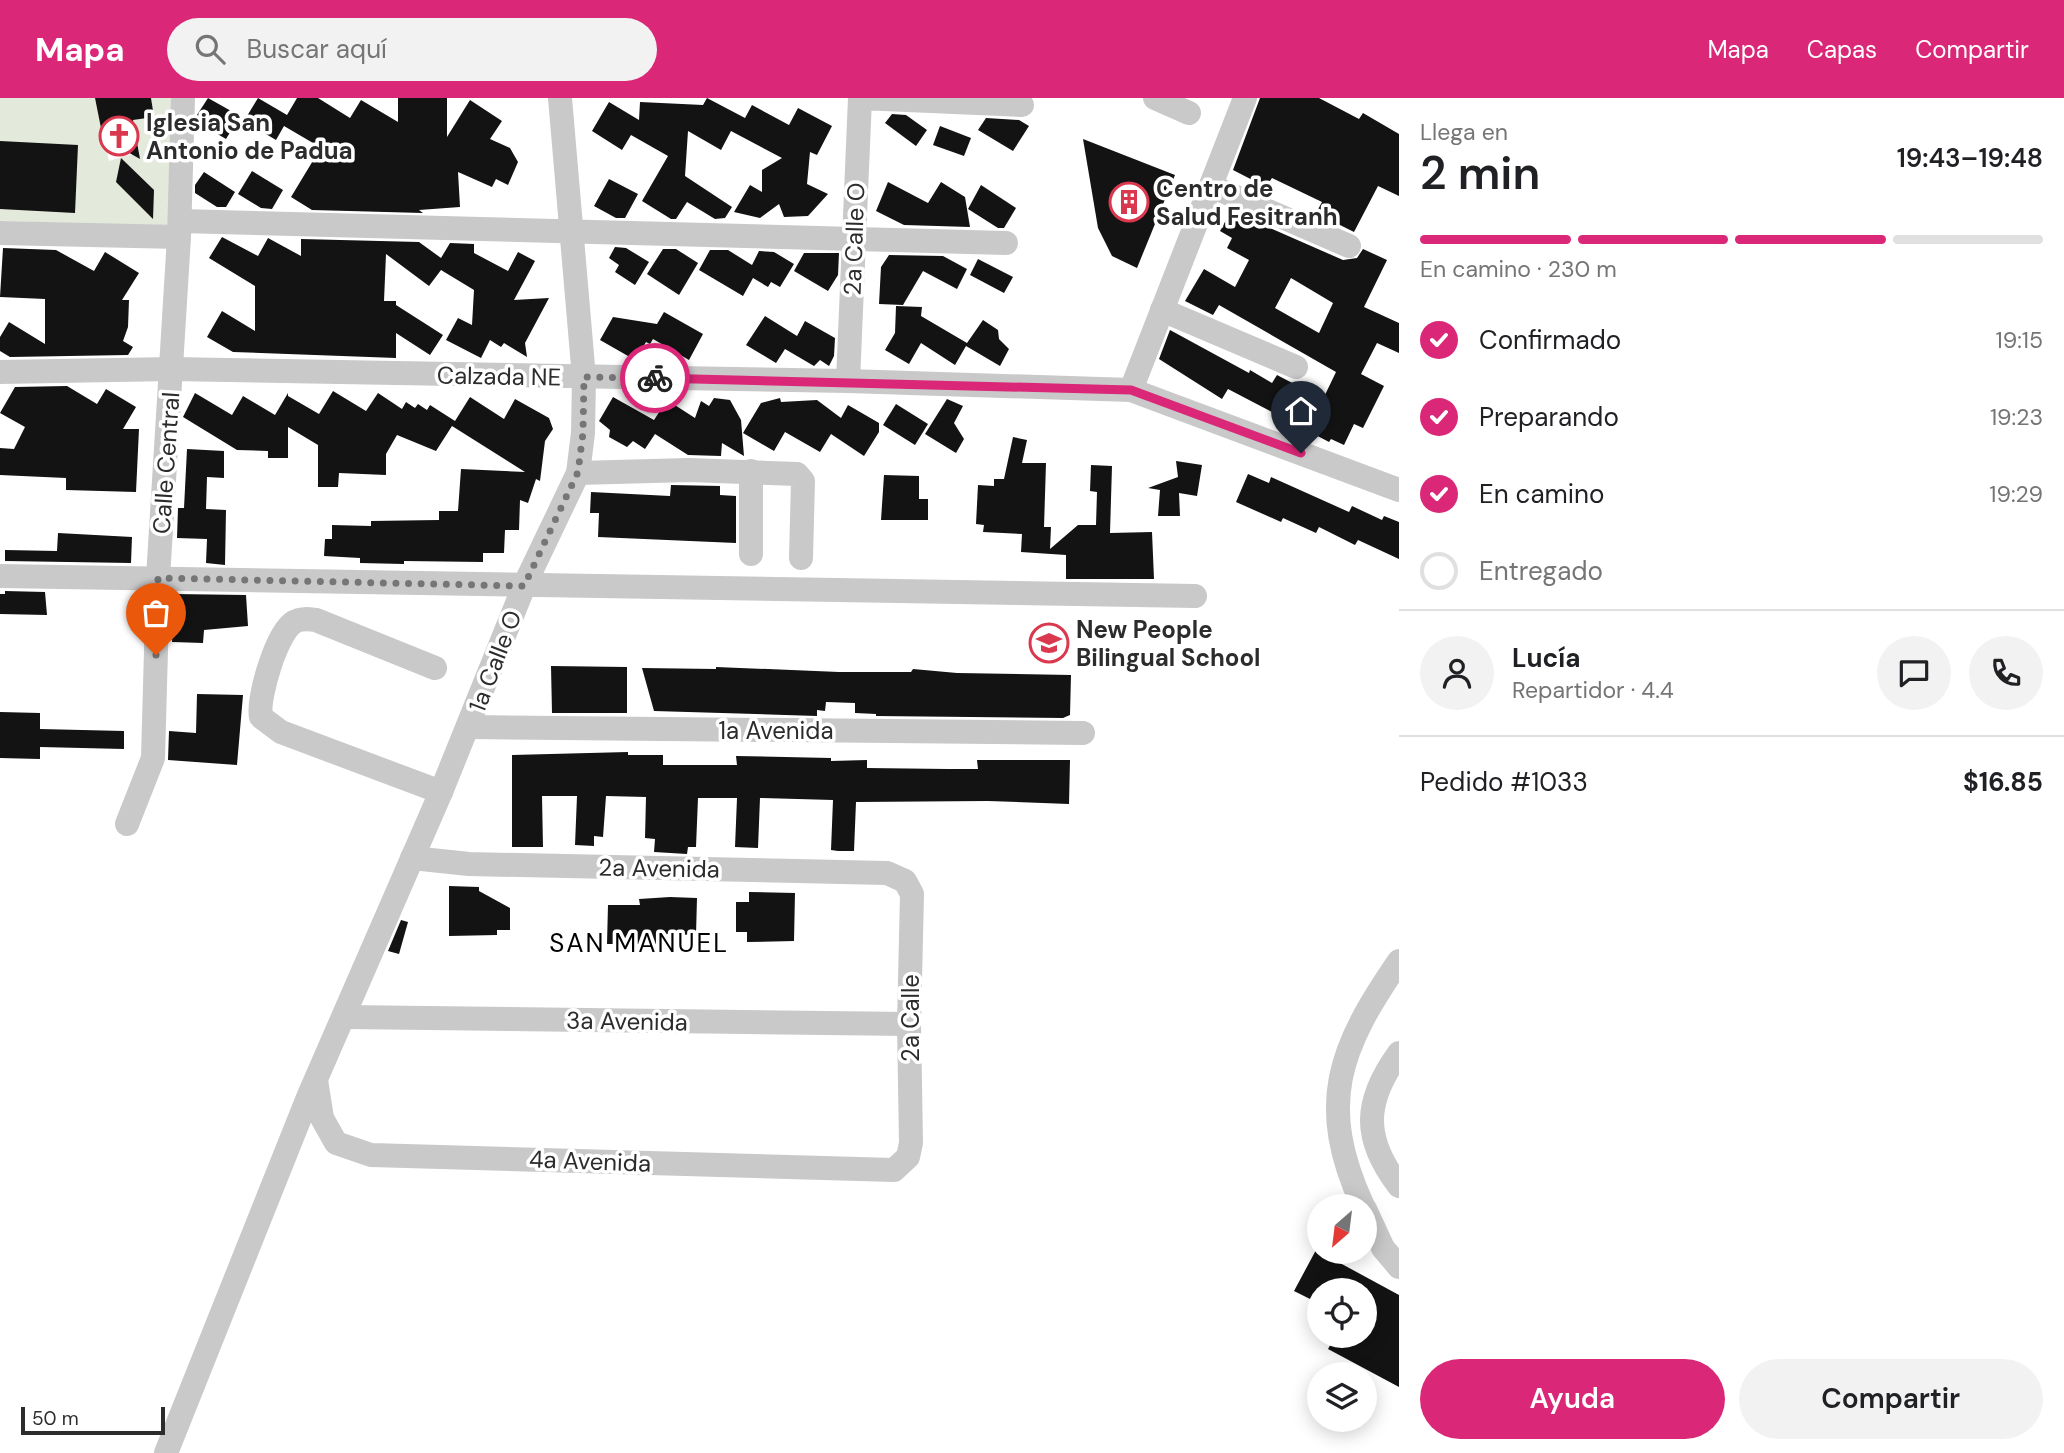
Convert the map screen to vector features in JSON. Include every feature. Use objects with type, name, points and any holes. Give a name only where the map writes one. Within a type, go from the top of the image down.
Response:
[{"type":"street","name":"Calle Central","points":[[127,824],[153,758],[158,578],[180,229],[183,98]]},
{"type":"street","name":"1a Calle O","points":[[166,1453],[316,1080],[469,727],[524,586],[578,472],[583,433],[584,377],[561,98]]},
{"type":"street","points":[[860,98],[1022,105]]},
{"type":"street","name":"2a Calle O","points":[[848,381],[860,98]]},
{"type":"street","points":[[1154,98],[1189,113]]},
{"type":"street","points":[[1131,390],[1213,187],[1245,98]]},
{"type":"street","points":[[1213,187],[1349,247]]},
{"type":"street","points":[[0,233],[180,229],[570,230],[1006,243]]},
{"type":"street","points":[[1163,310],[1296,367]]},
{"type":"street","name":"Calzada NE","points":[[0,372],[172,369],[848,381],[1131,390],[1399,490]]},
{"type":"street","points":[[578,472],[751,471],[797,474],[803,481],[802,558]]},
{"type":"street","points":[[751,471],[751,554]]},
{"type":"street","points":[[0,576],[1195,596]]},
{"type":"street","points":[[435,668],[316,620],[302,618],[292,623],[281,635],[258,704],[266,724],[281,732],[441,792]]},
{"type":"street","name":"1a Avenida","points":[[469,727],[1083,733]]},
{"type":"street","name":"2a Avenida","points":[[412,858],[468,864],[887,873],[905,881]]},
{"type":"street","name":"2a Calle","points":[[905,881],[912,894],[909,1024],[911,1143],[908,1157]]},
{"type":"street","points":[[1358,1194],[1341,1147],[1338,1112],[1342,1063],[1367,1007],[1399,961]]},
{"type":"street","name":"3a Avenida","points":[[345,1017],[909,1024]]},
{"type":"street","points":[[1399,1053],[1384,1074],[1373,1104],[1371,1131],[1379,1156],[1399,1186]]},
{"type":"street","name":"4a Avenida","points":[[316,1080],[322,1118],[336,1143],[371,1155],[894,1170],[908,1157]]},
{"type":"street","points":[[1338,1112],[1371,1131]]},
{"type":"street","points":[[1377,1235],[1383,1248],[1399,1267]]},
{"type":"shaded area","points":[[0,98],[95,98],[109,161],[139,152],[133,120],[154,117],[151,98],[172,98],[169,226],[0,221]]},
{"type":"building","name":"Iglesia San Antonio de Padua","points":[[95,98],[151,98],[154,117],[133,120],[140,159],[103,138]]},
{"type":"building","points":[[208,98],[240,116],[226,139],[197,122],[197,115]]},
{"type":"building","points":[[258,98],[287,115],[297,98],[318,98],[350,118],[361,100],[398,122],[398,98],[447,98],[447,137],[470,100],[502,121],[490,139],[510,148],[518,162],[508,185],[496,179],[492,187],[458,172],[460,207],[419,210],[423,213],[312,210],[291,197],[314,159],[313,143],[284,126],[276,140],[244,121]]},
{"type":"building","points":[[707,98],[745,118],[752,105],[789,125],[798,108],[832,126],[817,155],[810,152],[807,184],[828,194],[808,216],[784,217],[779,204],[760,218],[734,212],[750,185],[762,192],[762,170],[782,158],[731,131],[721,150],[688,131],[685,176],[732,207],[725,218],[715,219],[687,202],[676,219],[671,219],[642,201],[668,156],[631,135],[622,150],[592,131],[609,102],[639,120],[640,102],[703,105]]},
{"type":"building","points":[[1260,98],[1319,98],[1359,119],[1363,113],[1399,134],[1399,196],[1378,186],[1354,232],[1316,213],[1322,202],[1272,178],[1266,187],[1233,170]]},
{"type":"building","points":[[892,114],[906,115],[927,130],[916,146],[885,123]]},
{"type":"building","points":[[986,118],[1019,120],[1029,126],[1013,151],[978,130]]},
{"type":"building","points":[[940,126],[971,138],[964,156],[933,145]]},
{"type":"building","name":"Centro de Salud Fesitranh","points":[[1083,139],[1175,175],[1137,268],[1112,256],[1098,228]]},
{"type":"building","points":[[0,141],[78,145],[75,213],[0,209]]},
{"type":"building","points":[[121,158],[154,190],[153,219],[116,182]]},
{"type":"building","points":[[252,171],[283,190],[272,209],[261,208],[238,194]]},
{"type":"building","points":[[204,172],[235,192],[226,207],[217,207],[195,193],[195,185]]},
{"type":"building","points":[[609,179],[638,194],[625,218],[616,218],[594,206]]},
{"type":"building","points":[[888,182],[928,203],[941,182],[965,197],[970,227],[904,225],[876,211]]},
{"type":"building","points":[[981,185],[1016,208],[1004,228],[998,228],[968,209]]},
{"type":"building","points":[[1231,211],[1343,260],[1357,258],[1363,249],[1387,260],[1364,307],[1399,323],[1399,353],[1377,343],[1361,374],[1384,386],[1363,428],[1354,424],[1344,445],[1331,439],[1329,442],[1228,389],[1222,399],[1159,359],[1170,330],[1249,373],[1250,370],[1272,383],[1277,375],[1323,399],[1336,372],[1219,305],[1213,315],[1185,301],[1204,269],[1235,287],[1249,260],[1227,248],[1232,238],[1220,231]],"holes":[[[1291,278],[1333,303],[1319,333],[1275,308]]]},
{"type":"building","points":[[222,237],[258,256],[268,238],[301,256],[301,239],[419,242],[441,258],[450,243],[474,244],[474,253],[508,271],[518,252],[535,261],[514,300],[549,298],[525,343],[527,357],[504,343],[501,347],[490,340],[481,358],[446,340],[458,318],[472,325],[474,290],[441,270],[429,286],[386,254],[384,301],[396,301],[396,305],[443,335],[430,355],[396,333],[396,358],[233,352],[207,337],[222,311],[255,331],[255,286],[209,258]]},
{"type":"building","points":[[615,247],[626,248],[649,262],[635,285],[615,272],[619,265],[609,258]]},
{"type":"building","points":[[3,248],[56,250],[94,271],[105,252],[139,273],[122,300],[129,300],[128,327],[123,341],[133,347],[128,355],[10,357],[0,351],[0,337],[9,322],[45,344],[45,299],[0,297]]},
{"type":"building","points":[[663,249],[676,249],[698,263],[679,295],[647,274]]},
{"type":"building","points":[[710,250],[728,250],[752,265],[759,251],[774,252],[794,264],[780,287],[771,282],[768,287],[753,278],[743,296],[699,270]]},
{"type":"building","points":[[804,253],[839,253],[838,275],[828,291],[794,271]]},
{"type":"building","points":[[889,255],[943,256],[967,269],[957,289],[923,271],[903,305],[879,304],[881,267]]},
{"type":"building","points":[[978,259],[1013,277],[1004,293],[970,275]]},
{"type":"building","points":[[896,306],[922,307],[921,316],[967,343],[983,320],[998,330],[999,339],[1009,349],[1000,366],[966,346],[955,365],[921,343],[909,364],[885,350],[895,333]]},
{"type":"building","points":[[664,312],[703,334],[689,360],[653,339],[650,344],[646,342],[635,360],[600,340],[613,317],[657,324]]},
{"type":"building","points":[[765,316],[797,336],[805,321],[835,338],[834,356],[829,366],[820,360],[814,366],[785,349],[776,363],[746,345]]},
{"type":"building","points":[[67,386],[97,404],[106,389],[136,407],[123,429],[139,429],[136,492],[66,490],[66,478],[0,475],[0,448],[14,449],[25,427],[0,413],[15,387]]},
{"type":"building","points":[[333,391],[366,411],[378,393],[402,409],[406,402],[415,408],[418,404],[427,410],[430,405],[455,421],[470,397],[504,419],[515,399],[549,418],[553,429],[545,441],[540,481],[536,479],[528,503],[520,500],[519,530],[505,530],[504,553],[483,553],[483,562],[404,561],[404,564],[360,563],[360,558],[324,556],[325,539],[332,539],[332,525],[371,526],[371,521],[439,520],[439,511],[458,511],[461,469],[525,472],[452,426],[436,451],[397,435],[386,454],[386,475],[339,473],[338,487],[318,487],[318,445],[288,427],[288,458],[268,458],[268,451],[237,450],[183,417],[195,393],[232,415],[243,396],[275,415],[288,393],[288,396],[319,414]]},
{"type":"building","points":[[613,397],[654,420],[667,400],[695,418],[701,401],[709,406],[714,398],[730,400],[741,420],[744,456],[722,443],[721,456],[688,455],[655,434],[645,449],[633,441],[627,447],[609,437],[610,430],[599,421]]},
{"type":"building","points":[[780,398],[781,402],[817,400],[841,418],[848,405],[879,423],[879,432],[864,456],[831,434],[820,452],[785,432],[774,451],[743,433],[761,403]]},
{"type":"building","points":[[947,399],[963,406],[954,423],[964,439],[956,453],[925,434]]},
{"type":"building","points":[[896,404],[928,424],[915,445],[883,425]]},
{"type":"building","points":[[1013,437],[1027,440],[1022,463],[1046,463],[1044,527],[1051,527],[1050,549],[1078,525],[1096,525],[1097,492],[1090,491],[1091,465],[1112,466],[1110,533],[1152,532],[1154,579],[1066,579],[1066,555],[1021,552],[1022,534],[983,532],[984,525],[976,524],[978,485],[994,486],[994,479],[1004,479]]},
{"type":"building","points":[[187,449],[224,451],[224,478],[207,477],[206,509],[226,510],[225,565],[206,563],[207,539],[177,538],[178,508],[184,508]]},
{"type":"building","points":[[1176,461],[1202,465],[1197,496],[1179,493],[1180,516],[1158,516],[1160,490],[1148,488],[1178,477]]},
{"type":"building","points":[[1248,474],[1269,483],[1271,477],[1349,512],[1352,506],[1382,520],[1384,516],[1399,522],[1399,559],[1358,540],[1355,545],[1319,527],[1316,533],[1283,518],[1281,522],[1236,502]]},
{"type":"building","points":[[884,475],[919,476],[919,499],[928,499],[928,520],[881,520]]},
{"type":"building","points":[[671,485],[720,486],[720,495],[736,496],[736,543],[598,537],[599,513],[590,513],[591,492],[670,496]]},
{"type":"building","points":[[58,533],[132,537],[131,563],[5,561],[5,550],[57,551]]},
{"type":"building","points":[[5,591],[45,592],[47,615],[0,614],[0,594],[5,594]]},
{"type":"building","points":[[174,594],[246,595],[248,626],[204,630],[203,643],[172,642]]},
{"type":"building","points":[[551,666],[627,667],[627,713],[552,713]]},
{"type":"building","points":[[716,667],[839,672],[911,672],[913,669],[957,673],[1071,675],[1070,715],[1063,718],[876,716],[855,713],[855,703],[826,702],[825,711],[817,710],[817,716],[654,711],[642,668]]},
{"type":"building","points":[[197,694],[243,695],[237,765],[168,760],[169,731],[196,733]]},
{"type":"building","points":[[0,712],[40,713],[40,729],[124,731],[124,749],[40,747],[40,759],[0,758]]},
{"type":"building","points":[[628,752],[628,755],[663,755],[663,765],[737,765],[736,756],[867,760],[867,768],[948,769],[978,769],[977,760],[1070,760],[1069,804],[988,801],[856,802],[854,851],[838,851],[831,850],[833,800],[760,798],[758,848],[735,847],[737,798],[698,798],[696,847],[688,847],[687,854],[654,852],[655,839],[645,838],[646,797],[606,796],[603,837],[594,836],[594,846],[575,845],[577,796],[542,796],[543,847],[512,847],[512,755]]},
{"type":"building","points":[[449,886],[479,887],[479,891],[510,908],[510,930],[497,930],[497,935],[449,936]]},
{"type":"building","points":[[749,892],[795,893],[794,941],[747,942],[747,932],[736,932],[736,902],[749,902]]},
{"type":"building","points":[[697,898],[696,935],[665,934],[665,944],[607,944],[608,905],[640,905],[639,899]]},
{"type":"building","points":[[401,920],[408,922],[399,954],[388,951]]},
{"type":"building","points":[[1308,1264],[1342,1264],[1368,1278],[1307,1278],[1307,1298],[1294,1291]]},
{"type":"building","points":[[1377,1283],[1399,1295],[1399,1387],[1377,1375],[1377,1362],[1352,1362],[1328,1349],[1377,1348]]},
{"type":"way so far","points":[[156,655],[158,578],[524,586],[578,472],[583,433],[584,377],[655,378]]},
{"type":"place","name":"Iglesia San Antonio de Padua","points":[[119,136]]},
{"type":"place","name":"Centro de Salud Fesitranh","points":[[1129,202]]},
{"type":"place","name":"New People Bilingual School","points":[[1049,643]]},
{"type":"district","name":"SAN MANUEL","points":[[639,943]]},
{"type":"route","points":[[655,378],[1131,390],[1301,453]]}]
